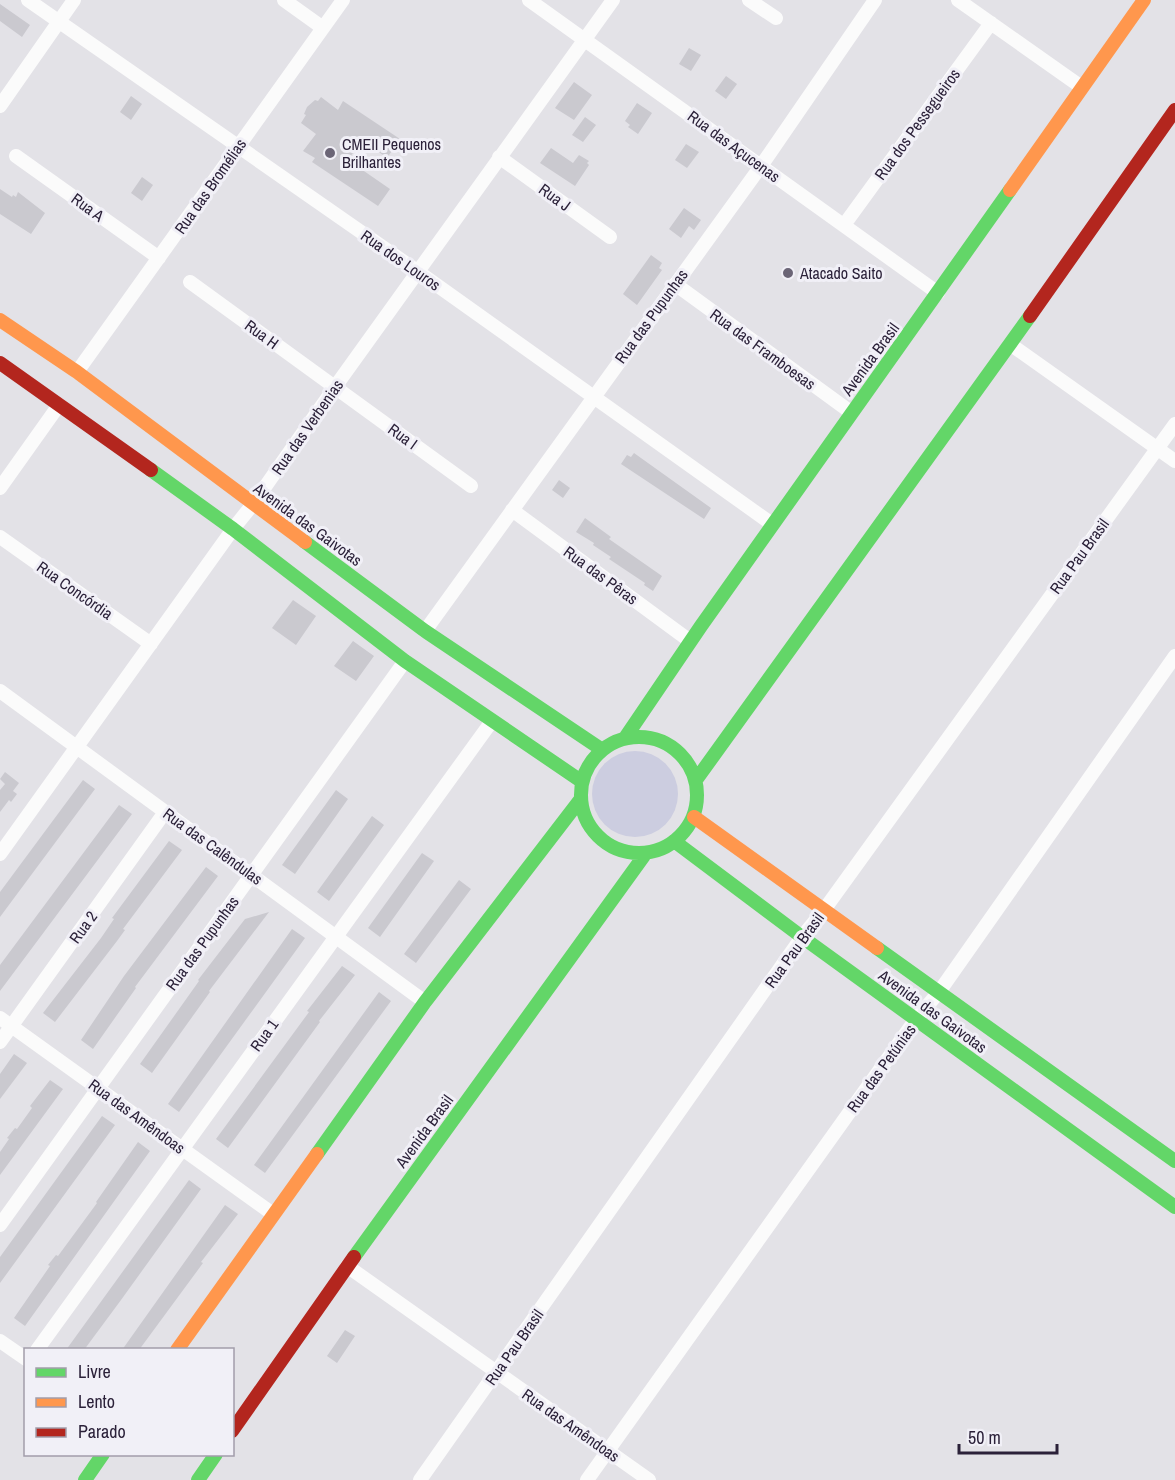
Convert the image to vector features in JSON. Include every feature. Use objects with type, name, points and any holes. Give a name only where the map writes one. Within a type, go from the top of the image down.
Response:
[{"type":"street","name":"Rua dos Louros","points":[[28,0],[417,271],[772,524]]},
{"type":"street","points":[[0,106],[74,0]]},
{"type":"street","points":[[284,0],[323,28]]},
{"type":"street","name":"Rua das Bromélias","points":[[77,372],[343,0]]},
{"type":"street","name":"Rua das Açucenas","points":[[529,0],[938,293]]},
{"type":"street","name":"Rua das Verbenias","points":[[0,854],[613,0]]},
{"type":"street","points":[[749,0],[776,18]]},
{"type":"street","name":"Rua das Pupunhas","points":[[425,631],[761,166],[875,0]]},
{"type":"street","points":[[958,0],[1080,87]]},
{"type":"street","name":"Avenida Brasil","points":[[625,738],[772,524],[938,293],[1080,87],[1144,0]]},
{"type":"street","name":"Rua dos Pessegueiros","points":[[843,225],[991,23]]},
{"type":"street","points":[[696,780],[1010,344],[1175,110]]},
{"type":"street","name":"Rua A","points":[[16,156],[159,258]]},
{"type":"street","name":"Rua J","points":[[499,157],[610,237]]},
{"type":"street","name":"Rua H","points":[[190,282],[334,387]]},
{"type":"street","name":"Rua das Framboesas","points":[[675,284],[852,413]]},
{"type":"street","name":"Avenida das Gaivotas","points":[[0,320],[77,372],[425,631],[601,749]]},
{"type":"street","points":[[1010,344],[1175,461]]},
{"type":"street","points":[[0,363],[233,529],[405,661],[581,781]]},
{"type":"street","name":"Rua I","points":[[334,387],[471,486]]},
{"type":"street","points":[[0,488],[59,405]]},
{"type":"street","name":"Rua Pau Brasil","points":[[420,1480],[802,937],[824,910],[1175,424]]},
{"type":"street","name":"Rua das Pêras","points":[[512,510],[690,641]]},
{"type":"street","name":"Rua Concórdia","points":[[0,537],[151,644]]},
{"type":"street","name":"Rua das Petúnias","points":[[587,1480],[916,1019],[939,992],[1175,656]]},
{"type":"street","name":"Rua das Pupunhas","points":[[0,1225],[405,661]]},
{"type":"street","name":"Rua das Calêndulas","points":[[0,691],[425,1002]]},
{"type":"street","name":"Rua 1","points":[[38,1348],[492,721]]},
{"type":"street","points":[[636,736],[656,739],[674,748],[688,762],[696,780],[698,800],[694,817],[681,836],[665,847],[646,853],[627,852],[609,846],[595,834],[585,818],[580,800],[581,781],[589,763],[601,749],[618,740],[636,736]]},
{"type":"street","points":[[178,1348],[425,1002],[580,800]]},
{"type":"street","name":"Rua 2","points":[[0,1042],[6,1022],[165,812]]},
{"type":"street","name":"Avenida das Gaivotas","points":[[694,817],[1175,1161]]},
{"type":"street","name":"Avenida das Gaivotas","points":[[674,841],[802,937],[1175,1207]]},
{"type":"street","name":"Avenida Brasil","points":[[234,1428],[347,1266],[646,853]]},
{"type":"street","name":"Rua das Amêndoas","points":[[6,1022],[273,1214]]},
{"type":"street","name":"Rua das Amêndoas","points":[[347,1266],[649,1480]]},
{"type":"street","points":[[0,1341],[24,1358]]},
{"type":"street","points":[[85,1480],[102,1456]]},
{"type":"street","points":[[198,1480],[215,1456]]},
{"type":"shaded area","points":[[635,751],[651,755],[665,764],[674,778],[678,794],[674,810],[665,824],[651,833],[635,837],[619,833],[605,824],[596,810],[592,794],[596,778],[605,764],[619,755]]},
{"type":"building","points":[[0,4],[30,25],[22,37],[0,21]]},
{"type":"building","points":[[689,48],[701,55],[691,71],[679,64]]},
{"type":"building","points":[[726,76],[737,84],[726,99],[715,91]]},
{"type":"building","points":[[574,82],[592,95],[574,120],[555,108]]},
{"type":"building","points":[[131,96],[142,104],[131,120],[120,112]]},
{"type":"building","name":"CMEII Pequenos Brilhantes","points":[[321,97],[338,110],[343,101],[400,139],[387,158],[362,140],[348,160],[390,189],[378,206],[312,162],[315,158],[303,151],[316,134],[301,123],[306,115],[304,114],[307,107]]},
{"type":"building","points":[[637,103],[652,113],[638,134],[628,127],[630,125],[625,121]]},
{"type":"building","points":[[585,117],[596,125],[583,142],[572,135]]},
{"type":"building","points":[[686,144],[699,152],[687,168],[675,160]]},
{"type":"building","points":[[551,148],[573,163],[579,155],[589,161],[587,163],[589,165],[575,186],[540,163]]},
{"type":"building","points":[[142,177],[153,185],[142,201],[131,193]]},
{"type":"building","points":[[0,189],[12,197],[13,195],[16,197],[18,192],[45,213],[31,234],[0,214]]},
{"type":"building","points":[[684,208],[701,220],[694,230],[689,226],[681,238],[669,229]]},
{"type":"building","points":[[651,255],[662,263],[659,268],[662,270],[637,305],[623,294]]},
{"type":"building","points":[[634,453],[711,508],[704,519],[621,464],[627,455],[631,457]]},
{"type":"building","points":[[559,480],[570,488],[563,498],[552,490]]},
{"type":"building","points":[[585,518],[611,537],[609,539],[662,576],[653,591],[609,559],[611,557],[593,545],[594,543],[576,532]]},
{"type":"building","points":[[293,600],[316,616],[296,645],[272,628]]},
{"type":"building","points":[[353,641],[374,656],[356,681],[334,666]]},
{"type":"building","points":[[5,772],[19,783],[13,791],[17,794],[0,812],[0,790],[5,784],[0,779]]},
{"type":"building","points":[[83,780],[95,789],[0,917],[0,892]]},
{"type":"building","points":[[336,790],[348,799],[295,874],[282,865]]},
{"type":"building","points":[[119,805],[132,814],[0,991],[0,965]]},
{"type":"building","points":[[372,816],[384,825],[329,901],[317,892]]},
{"type":"building","points":[[169,841],[182,850],[55,1022],[43,1013],[101,938],[114,919],[112,918]]},
{"type":"building","points":[[422,853],[434,861],[380,937],[368,928]]},
{"type":"building","points":[[206,867],[218,876],[135,987],[93,1049],[81,1040],[124,976]]},
{"type":"building","points":[[459,880],[471,889],[416,963],[404,954]]},
{"type":"building","points":[[269,912],[209,991],[152,1073],[140,1064],[198,980],[245,919]]},
{"type":"building","points":[[292,929],[305,938],[179,1112],[168,1104]]},
{"type":"building","points":[[342,966],[355,975],[228,1148],[216,1139]]},
{"type":"building","points":[[379,992],[391,1001],[265,1173],[254,1165]]},
{"type":"building","points":[[14,1054],[27,1063],[0,1099],[0,1074]]},
{"type":"building","points":[[50,1080],[63,1089],[0,1175],[0,1152],[9,1139],[7,1138],[15,1128],[17,1129],[32,1108],[30,1106]]},
{"type":"building","points":[[102,1116],[115,1125],[0,1283],[0,1257]]},
{"type":"building","points":[[138,1142],[150,1151],[25,1326],[14,1318],[50,1266],[48,1265],[56,1255],[58,1256],[97,1203]]},
{"type":"building","points":[[189,1180],[201,1189],[85,1348],[67,1348]]},
{"type":"building","points":[[225,1205],[238,1214],[140,1348],[123,1348]]},
{"type":"building","points":[[345,1330],[355,1336],[337,1363],[327,1356]]},
{"type":"traffic: fast","points":[[625,738],[701,626],[1010,190]]},
{"type":"traffic: fast","points":[[696,780],[1030,316]]},
{"type":"traffic: fast","points":[[151,470],[233,529],[405,661],[581,781]]},
{"type":"traffic: fast","points":[[305,542],[425,631],[601,749]]},
{"type":"traffic: fast","points":[[639,737],[661,741],[680,754],[693,773],[697,795],[693,817],[680,836],[661,849],[639,853],[617,849],[598,836],[585,817],[581,795],[585,773],[598,754],[617,741],[639,737]]},
{"type":"traffic: fast","points":[[317,1154],[425,1002],[580,800]]},
{"type":"traffic: fast","points":[[674,841],[802,937],[1175,1207]]},
{"type":"traffic: fast","points":[[354,1257],[646,853]]},
{"type":"traffic: fast","points":[[877,948],[1175,1161]]},
{"type":"traffic: fast","points":[[85,1480],[102,1456]]},
{"type":"traffic: fast","points":[[198,1480],[215,1456]]},
{"type":"traffic: slow","points":[[1010,190],[1144,0]]},
{"type":"traffic: slow","points":[[0,320],[77,372],[305,542]]},
{"type":"traffic: slow","points":[[694,817],[877,948]]},
{"type":"traffic: slow","points":[[178,1348],[317,1154]]},
{"type":"traffic: jam","points":[[1030,316],[1175,110]]},
{"type":"traffic: jam","points":[[0,363],[151,470]]},
{"type":"traffic: jam","points":[[234,1428],[354,1257]]},
{"type":"place","name":"CMEII Pequenos Brilhantes","points":[[330,153]]},
{"type":"place","name":"Atacado Saito","points":[[788,273]]}]
